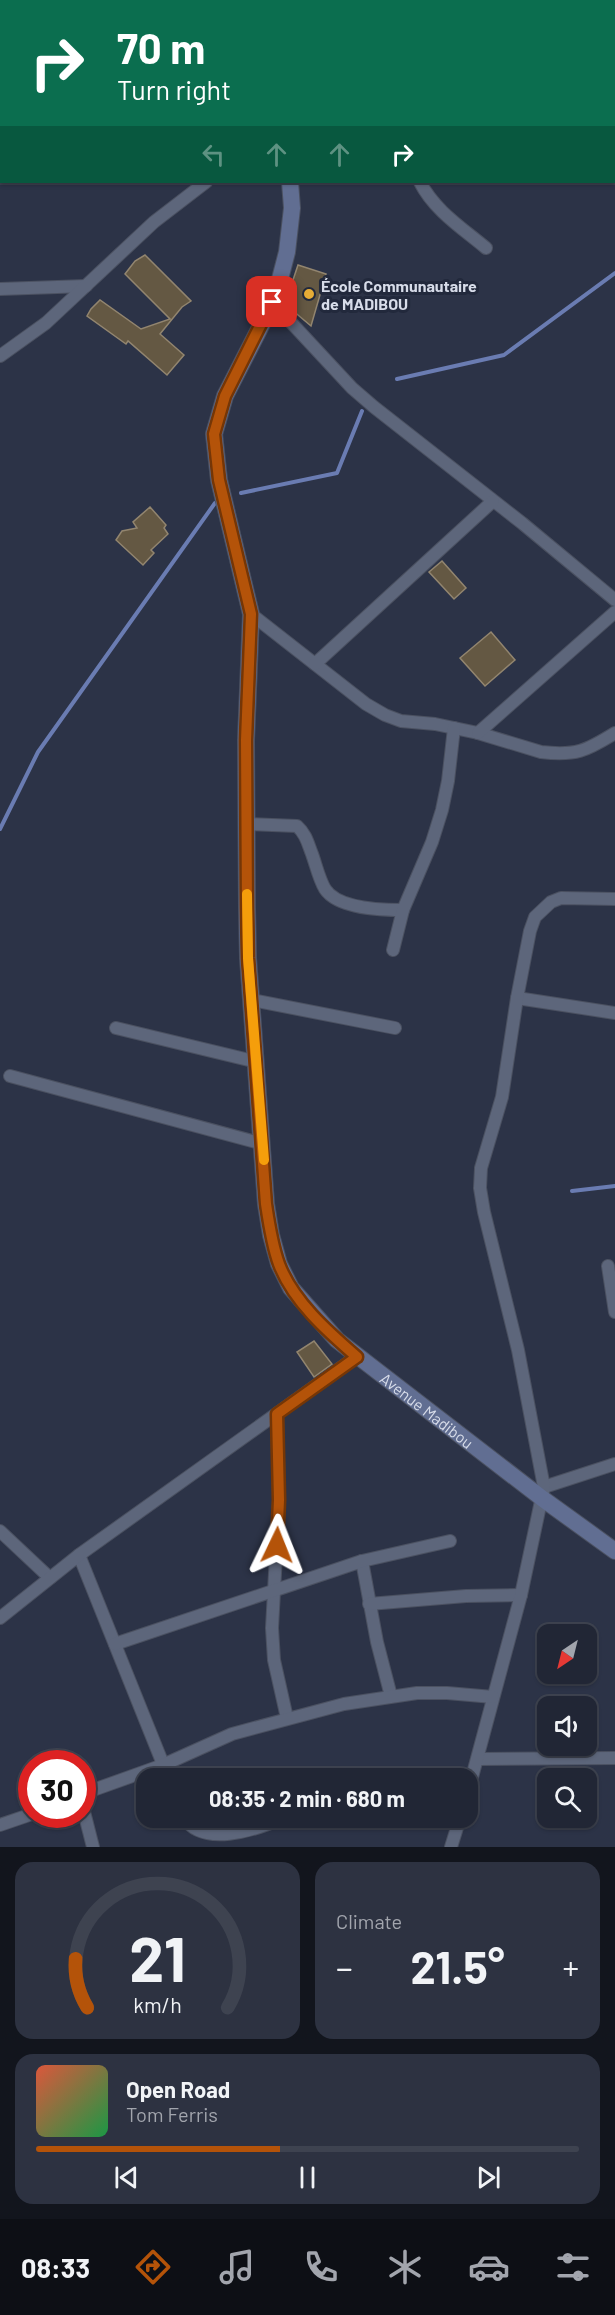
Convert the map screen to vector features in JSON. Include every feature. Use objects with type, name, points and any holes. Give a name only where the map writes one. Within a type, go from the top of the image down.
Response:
[{"type":"street","points":[[0,356],[31,335],[154,222],[205,183]]},
{"type":"street","name":"Avenue Madibou","points":[[291,183],[292,207],[286,252],[272,302],[225,396],[214,434],[219,480],[251,614],[246,740],[248,938],[266,1204],[271,1235],[279,1264],[291,1288],[337,1340],[543,1493],[615,1551]]},
{"type":"street","points":[[422,183],[429,198],[446,216],[486,248]]},
{"type":"street","points":[[0,289],[86,286]]},
{"type":"street","points":[[272,302],[352,388],[615,600]]},
{"type":"street","points":[[315,664],[493,501]]},
{"type":"street","points":[[478,733],[615,612]]},
{"type":"street","points":[[251,614],[366,704],[385,715],[402,721],[478,733],[523,747],[556,754],[584,751],[615,733]]},
{"type":"street","points":[[393,950],[404,910],[432,842],[442,810],[454,728]]},
{"type":"street","points":[[246,824],[297,826],[305,835],[324,888],[330,896],[380,910],[404,910]]},
{"type":"street","points":[[475,1768],[521,1595],[543,1493],[527,1390],[480,1188],[481,1168],[502,1097],[517,998],[530,931],[535,917],[543,908],[561,898],[615,898]]},
{"type":"street","points":[[517,998],[615,1013]]},
{"type":"street","points":[[252,1000],[395,1028]]},
{"type":"street","points":[[116,1028],[257,1062]]},
{"type":"street","points":[[10,1076],[263,1144]]},
{"type":"street","points":[[608,1266],[615,1312]]},
{"type":"street","points":[[0,1618],[79,1555],[357,1357]]},
{"type":"street","points":[[277,1414],[279,1500],[272,1628],[274,1660],[287,1718]]},
{"type":"street","points":[[543,1493],[615,1464]]},
{"type":"street","points":[[0,1531],[50,1578]]},
{"type":"street","points":[[115,1644],[362,1561],[450,1541]]},
{"type":"street","points":[[79,1555],[164,1768]]},
{"type":"street","points":[[362,1561],[369,1604],[391,1696]]},
{"type":"street","points":[[369,1604],[465,1596],[521,1595]]},
{"type":"street","points":[[96,1789],[163,1765],[232,1734],[287,1718],[391,1696],[447,1693],[493,1697]]},
{"type":"street","points":[[478,1759],[615,1758]]},
{"type":"street","points":[[0,1825],[18,1819]]},
{"type":"street","points":[[88,1828],[93,1847]]},
{"type":"street","points":[[191,1828],[196,1835],[208,1842],[226,1841],[258,1828]]},
{"type":"street","points":[[451,1847],[457,1828]]},
{"type":"building","points":[[145,255],[191,301],[182,307],[160,334],[184,355],[167,375],[128,341],[126,344],[87,316],[100,300],[141,329],[170,319],[125,274],[135,261]]},
{"type":"building","points":[[298,265],[326,274],[311,326],[285,304]]},
{"type":"building","points":[[150,507],[166,525],[164,528],[168,534],[151,550],[154,553],[143,565],[116,540],[122,531],[137,528],[133,522]]},
{"type":"building","points":[[442,561],[466,588],[454,599],[429,572]]},
{"type":"building","points":[[491,632],[515,660],[485,686],[460,658]]},
{"type":"building","points":[[314,1341],[332,1364],[314,1377],[297,1352]]},
{"type":"waterway","points":[[397,379],[504,355],[615,273]]},
{"type":"waterway","points":[[241,493],[337,473],[362,411]]},
{"type":"waterway","points":[[0,829],[38,752],[215,503]]},
{"type":"waterway","points":[[572,1191],[615,1186]]},
{"type":"slow traffic","points":[[247,894],[248,958],[264,1160]]},
{"type":"place","name":"École Communautaire de MADIBOU","points":[[309,294]]},
{"type":"route","points":[[272,302],[225,396],[214,434],[214,454],[219,480],[251,614],[246,740],[248,958],[266,1204],[279,1264],[291,1288],[337,1340],[357,1357],[277,1414],[279,1500],[277,1545]]}]
